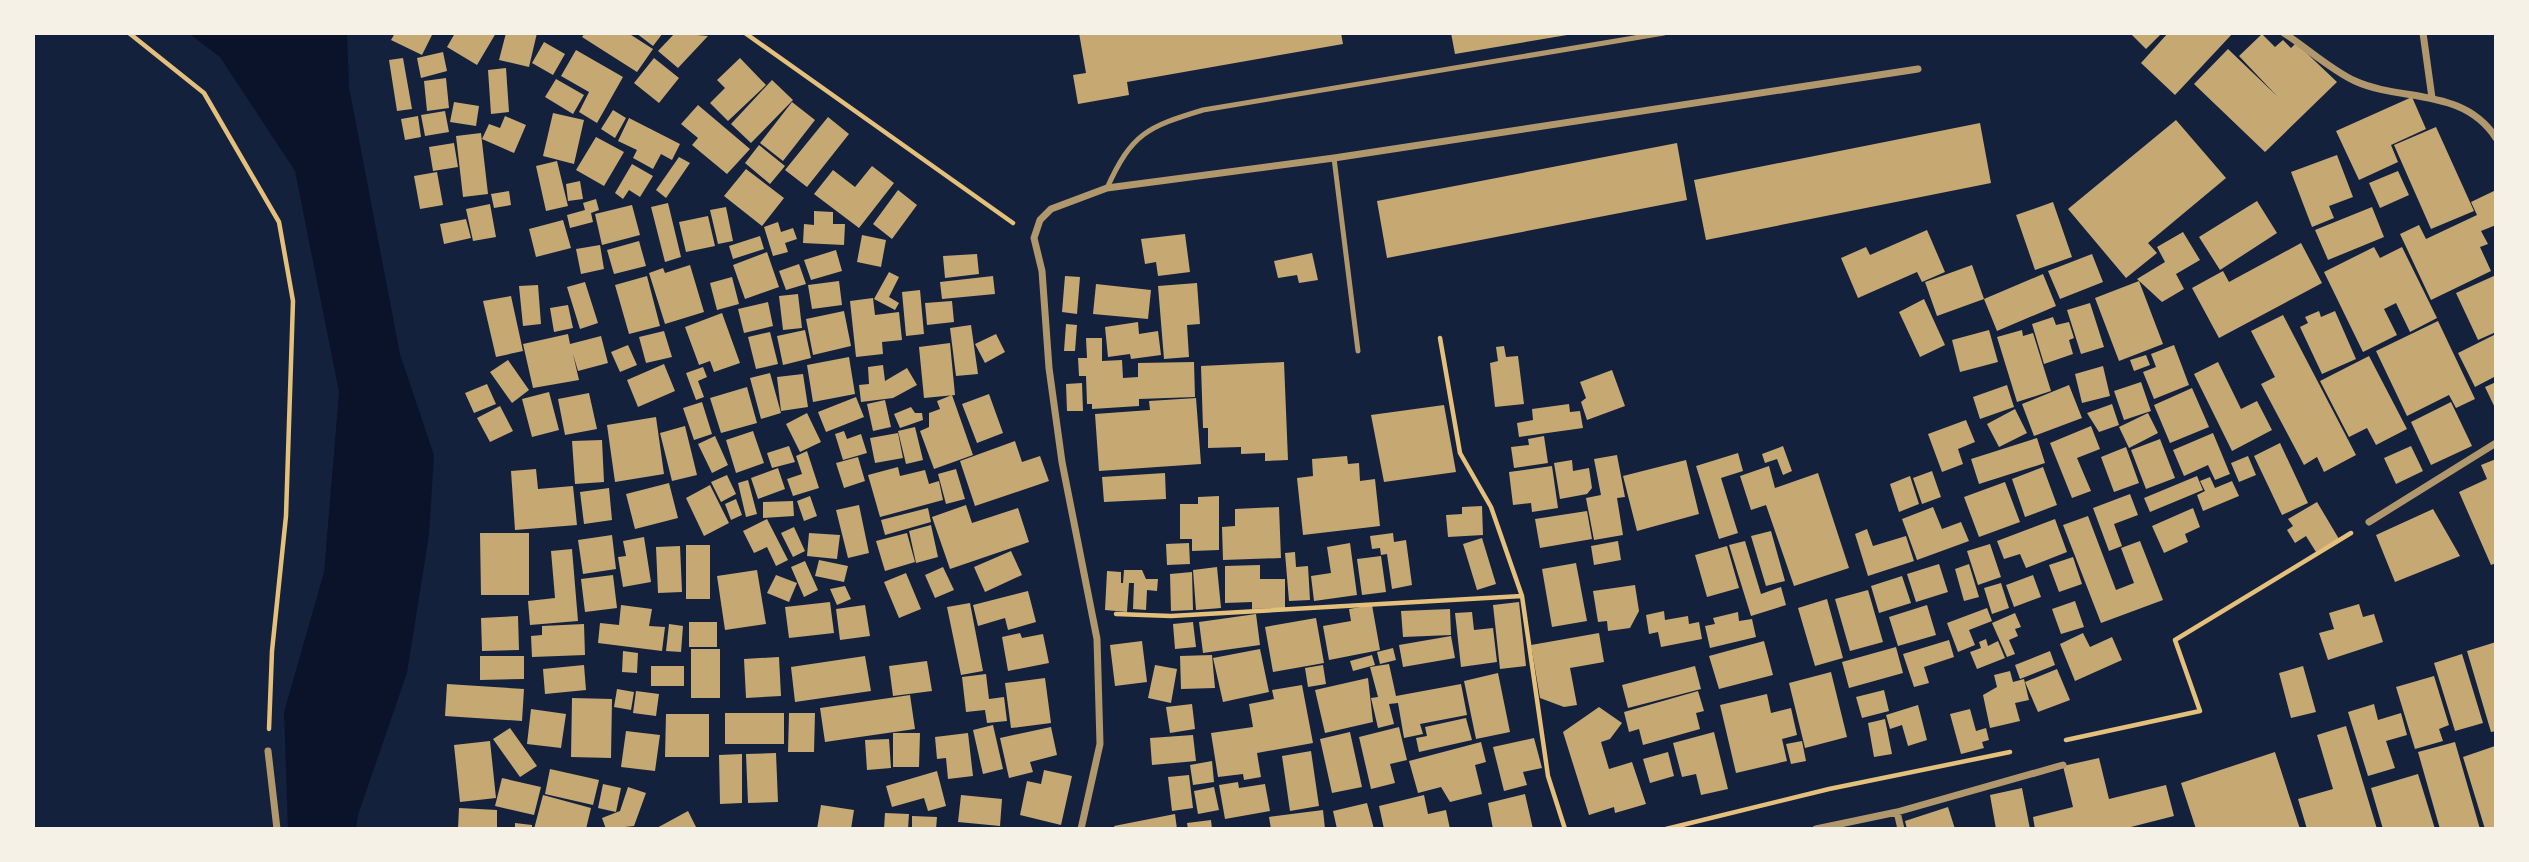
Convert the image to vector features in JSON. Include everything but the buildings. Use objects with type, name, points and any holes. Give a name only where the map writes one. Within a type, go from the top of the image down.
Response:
[{"type":"street","points":[[2284,33],[2356,82],[2432,98],[2483,121],[2496,138]]},
{"type":"street","points":[[2423,33],[2432,98]]},
{"type":"street","points":[[1081,829],[1100,744],[1094,613],[1062,462],[1048,356],[1042,271],[1034,237],[1040,220],[1051,209],[1107,188],[1334,158],[1918,69]]},
{"type":"street","points":[[2369,522],[2496,443]]},
{"type":"street","points":[[268,751],[277,829]]},
{"type":"street","points":[[1816,829],[1897,811],[2063,765]]},
{"type":"street","points":[[1897,811],[1901,829]]},
{"type":"lane","points":[[1107,188],[1135,139],[1161,123],[1203,110],[1664,33]]},
{"type":"lane","points":[[1334,158],[1358,351]]},
{"type":"path","points":[[129,33],[204,93],[279,222],[293,301],[286,516],[272,650],[268,751]]},
{"type":"path","points":[[745,33],[1034,237]]},
{"type":"path","points":[[1440,338],[1460,453],[1490,507],[1522,596],[1548,776],[1564,829]]},
{"type":"path","points":[[2057,742],[2200,710],[2175,640],[2369,522]]},
{"type":"path","points":[[1094,613],[1171,616],[1522,596]]},
{"type":"path","points":[[1666,829],[1829,789],[2018,750]]},
{"type":"water","points":[[188,33],[347,33],[349,87],[400,354],[434,455],[429,535],[407,673],[358,815],[356,829],[288,829],[284,712],[324,572],[339,392],[295,171],[220,57]]}]
